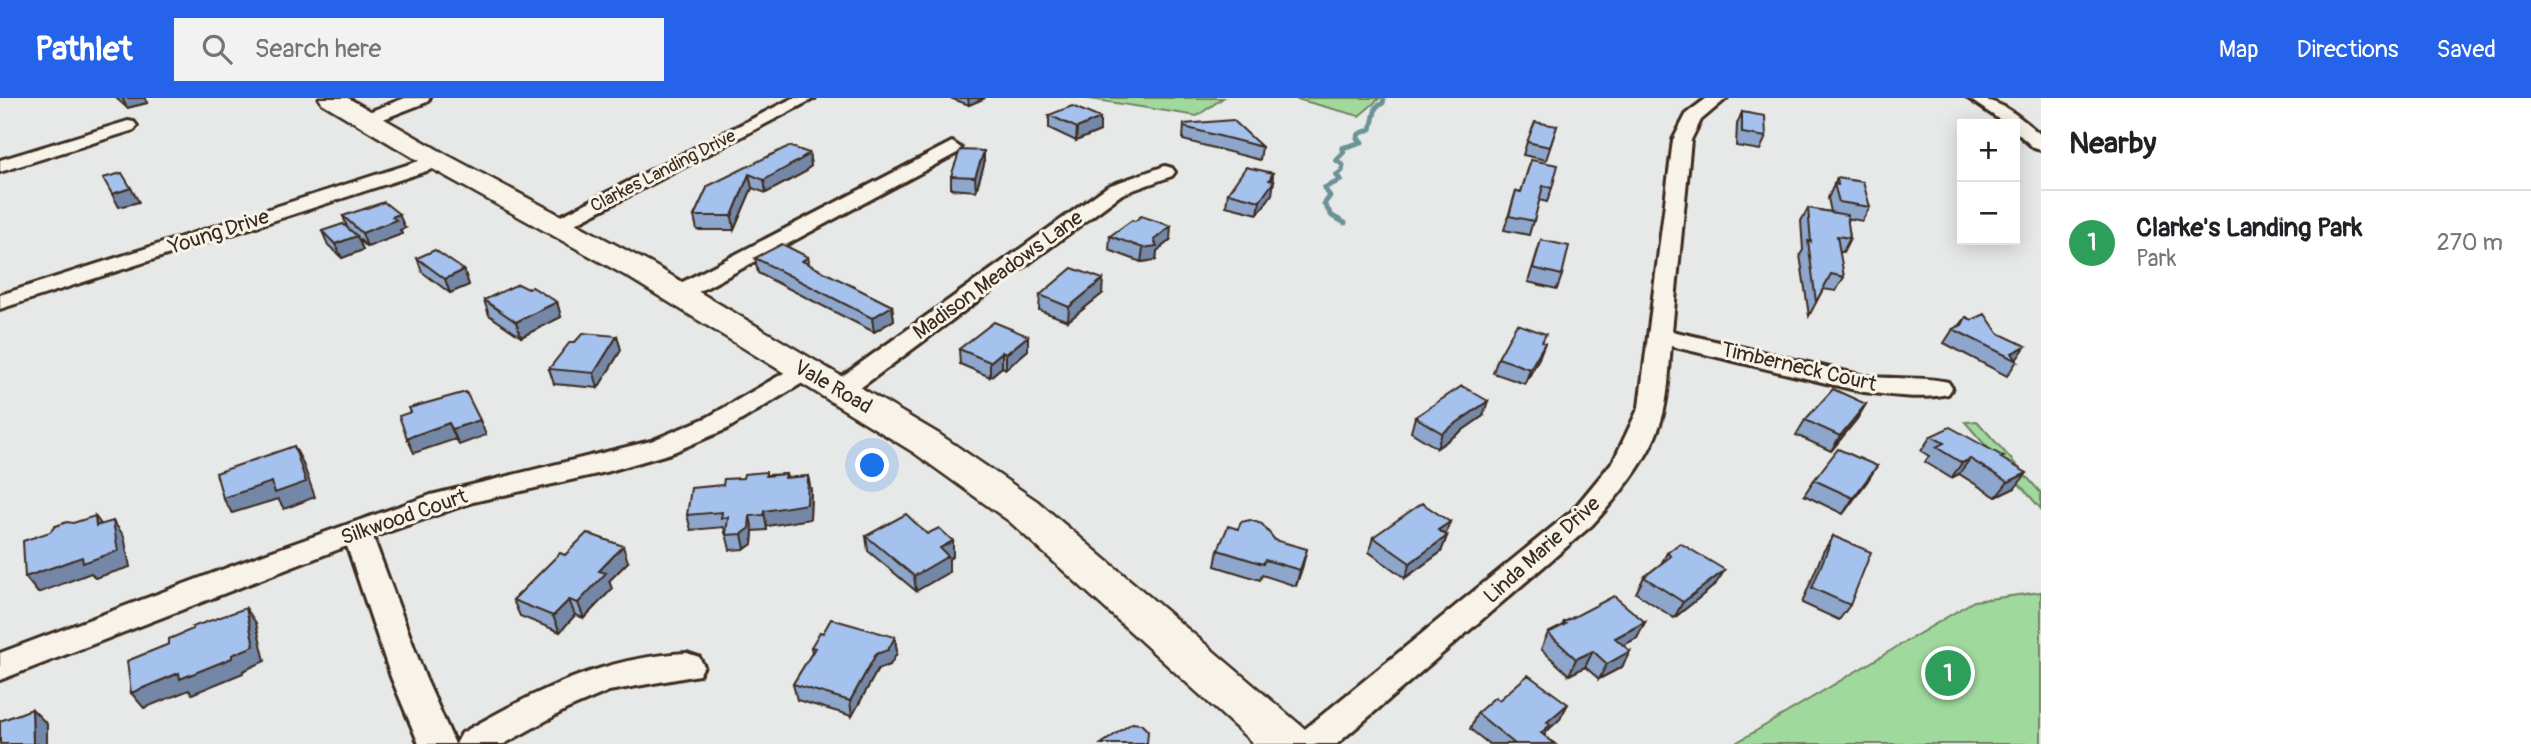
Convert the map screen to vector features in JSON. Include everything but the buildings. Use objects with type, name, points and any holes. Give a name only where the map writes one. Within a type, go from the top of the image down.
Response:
[{"type":"main road","name":"Vale Road","points":[[331,98],[438,161],[679,293],[926,443],[1023,511],[1288,744]]},
{"type":"street","points":[[367,119],[421,98]]},
{"type":"street","name":"Clarkes Landing Drive","points":[[558,225],[806,98]]},
{"type":"street","name":"Linda Marie Drive","points":[[1312,744],[1582,518],[1608,491],[1628,463],[1643,435],[1652,407],[1682,140],[1693,117],[1718,98]]},
{"type":"street","points":[[1977,98],[2041,144]]},
{"type":"street","points":[[0,166],[128,126]]},
{"type":"street","points":[[679,293],[952,148]]},
{"type":"street","name":"Young Drive","points":[[0,302],[438,161]]},
{"type":"street","name":"Madison Meadows Lane","points":[[839,391],[1115,190],[1165,172]]},
{"type":"street","name":"Timberneck Court","points":[[1661,336],[1864,384],[1895,388],[1940,388]]},
{"type":"street","name":"Silkwood Court","points":[[0,667],[357,532],[490,488],[617,460],[662,447],[700,432],[751,406],[805,371]]},
{"type":"street","points":[[357,532],[408,677],[437,744]]},
{"type":"street","points":[[474,744],[583,686],[651,668],[687,666]]},
{"type":"green space","points":[[1084,98],[1223,98],[1197,116]]},
{"type":"green space","points":[[1293,98],[1380,98],[1359,116]]},
{"type":"green space","points":[[1977,421],[2041,493],[2041,509],[1965,422]]},
{"type":"green space","points":[[2041,592],[2041,744],[1734,744],[1974,601]]},
{"type":"waterway","points":[[1345,223],[1332,216],[1324,204],[1330,196],[1324,188],[1341,180],[1336,175],[1342,171],[1343,165],[1336,160],[1344,152],[1342,148],[1362,142],[1357,138],[1359,134],[1371,129],[1376,107],[1383,103],[1384,98]]},
{"type":"place","name":"Clarke's Landing Park","points":[[1948,673]]}]
